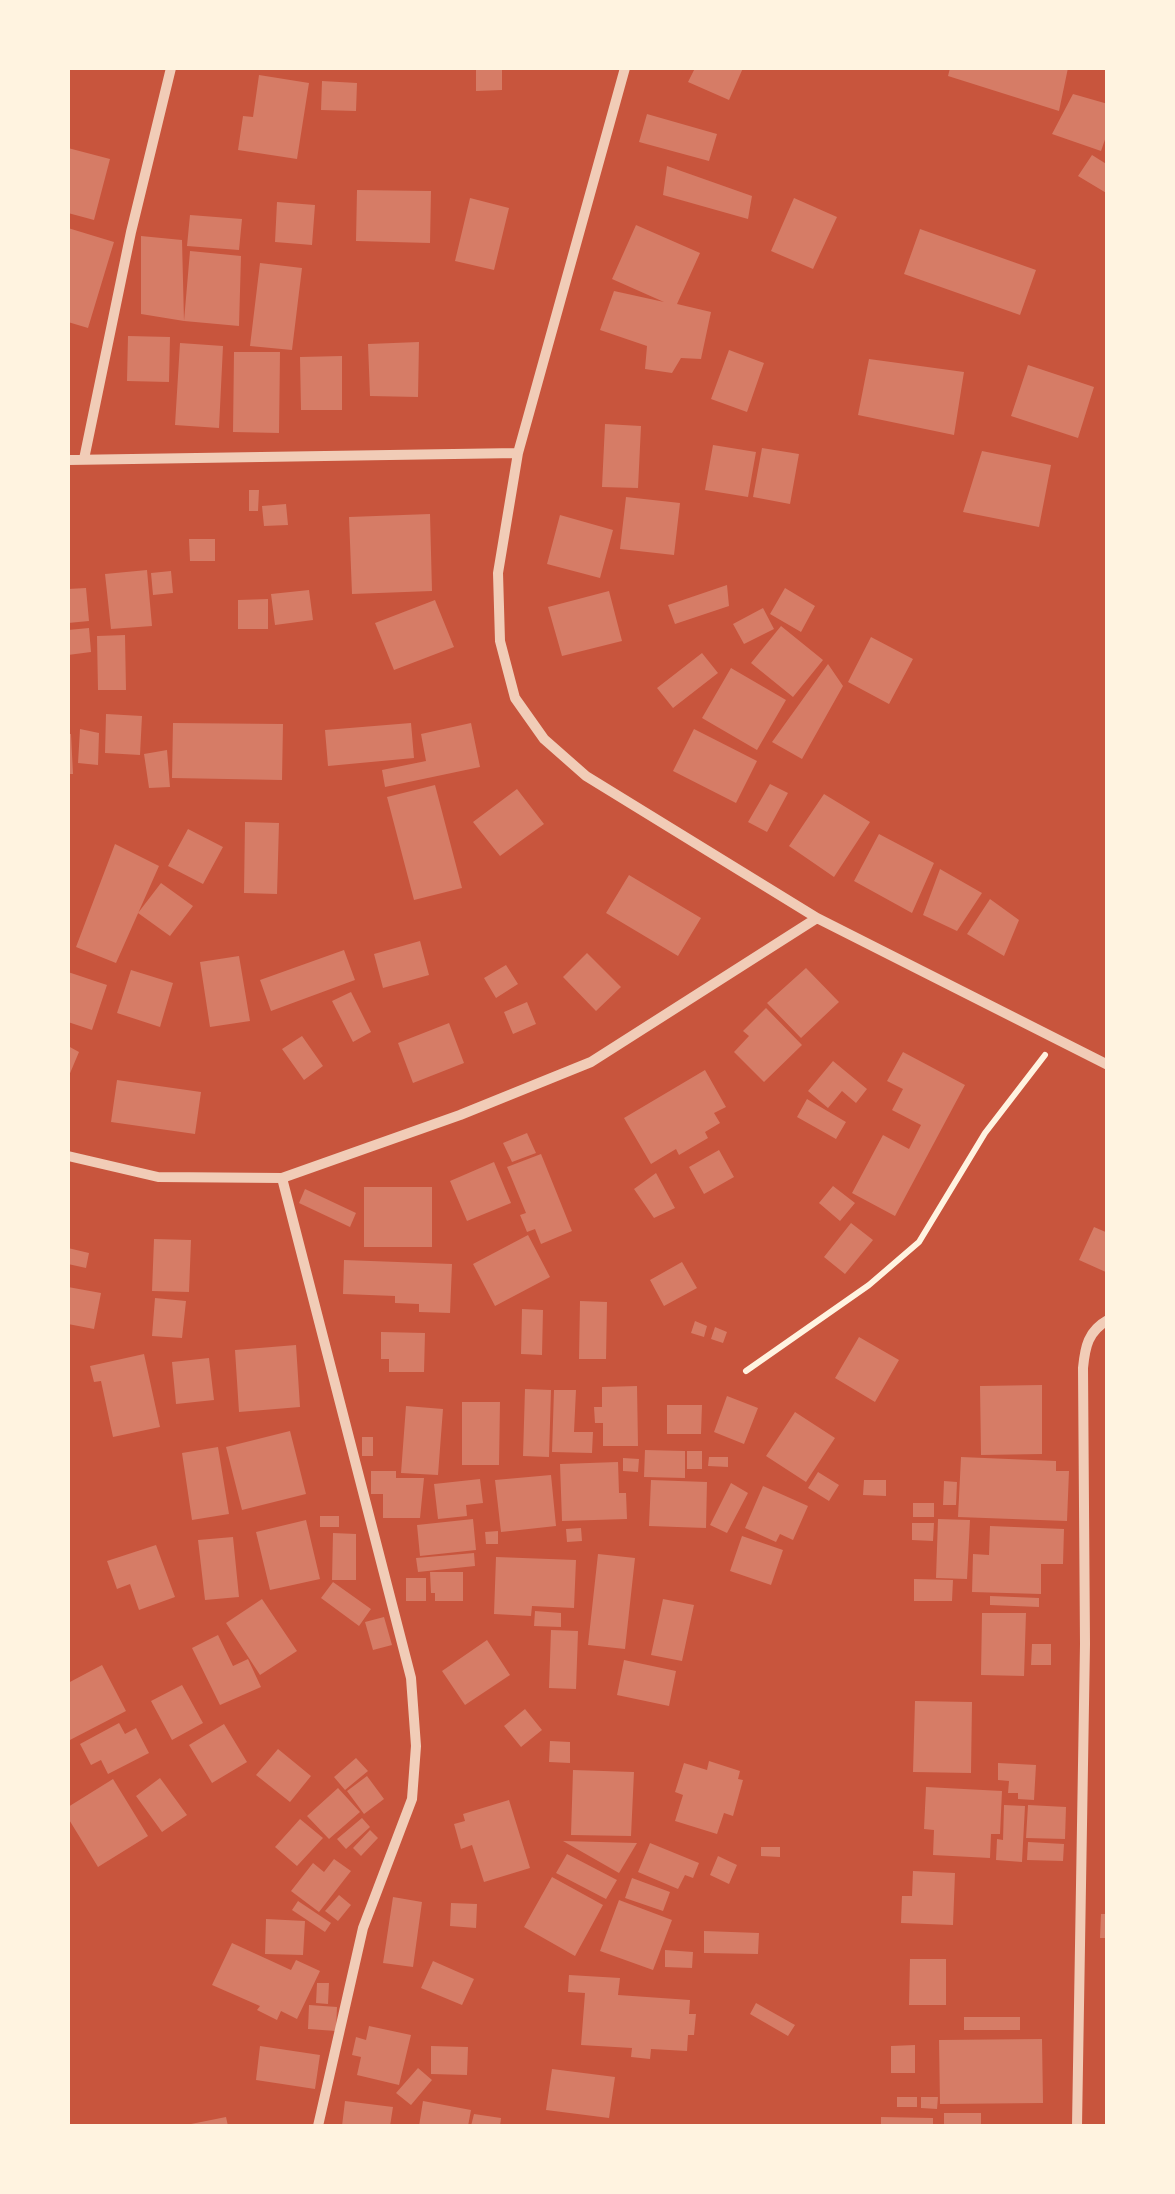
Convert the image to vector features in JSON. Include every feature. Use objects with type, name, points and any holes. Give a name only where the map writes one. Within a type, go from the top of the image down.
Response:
[{"type":"street","points":[[84,458],[131,232],[171,68]]},
{"type":"street","points":[[625,68],[518,453],[498,572],[500,641],[515,698],[544,739],[586,776],[817,918],[1108,1064]]},
{"type":"street","points":[[68,460],[518,453]]},
{"type":"street","points":[[68,1156],[158,1176],[282,1178],[460,1115],[590,1062],[817,918]]},
{"type":"street","points":[[282,1178],[410,1678],[416,1746],[412,1799],[363,1928],[318,2126]]},
{"type":"street","points":[[1077,2126],[1086,1644],[1082,1368],[1084,1348],[1092,1332],[1108,1320]]},
{"type":"path","points":[[746,1371],[868,1285],[920,1242],[985,1133],[1058,1038]]},
{"type":"building","points":[[476,68],[502,68],[502,90],[476,91]]},
{"type":"building","points":[[695,68],[743,68],[729,100],[688,82]]},
{"type":"building","points":[[950,68],[1068,68],[1059,111],[948,76]]},
{"type":"building","points":[[259,75],[309,83],[297,159],[238,150],[243,116],[253,117]]},
{"type":"building","points":[[322,81],[357,83],[356,111],[321,110]]},
{"type":"building","points":[[1073,94],[1108,104],[1108,131],[1101,151],[1052,134]]},
{"type":"building","points":[[647,114],[717,134],[709,161],[639,142]]},
{"type":"building","points":[[68,148],[110,159],[94,220],[68,213]]},
{"type":"building","points":[[1092,155],[1108,165],[1108,194],[1078,176]]},
{"type":"building","points":[[667,166],[752,196],[748,219],[663,195]]},
{"type":"building","points":[[357,190],[431,191],[430,243],[356,241]]},
{"type":"building","points":[[470,198],[509,208],[494,270],[455,261]]},
{"type":"building","points":[[794,198],[837,217],[813,269],[771,251]]},
{"type":"building","points":[[277,202],[315,205],[312,245],[275,242]]},
{"type":"building","points":[[190,215],[242,219],[239,250],[187,246]]},
{"type":"building","points":[[636,225],[700,253],[677,304],[711,312],[701,359],[681,358],[672,373],[645,369],[647,346],[600,330],[614,291],[664,302],[612,279]]},
{"type":"building","points":[[68,228],[114,242],[88,328],[68,322]]},
{"type":"building","points":[[920,229],[1036,270],[1020,315],[904,274]]},
{"type":"building","points":[[141,236],[182,240],[184,321],[141,314]]},
{"type":"building","points":[[190,251],[241,256],[239,326],[184,321]]},
{"type":"building","points":[[260,263],[302,268],[292,350],[250,346]]},
{"type":"building","points":[[128,336],[170,337],[169,382],[127,381]]},
{"type":"building","points":[[419,342],[418,397],[370,396],[368,344]]},
{"type":"building","points":[[180,343],[223,346],[219,428],[175,425]]},
{"type":"building","points":[[729,350],[764,363],[747,412],[711,399]]},
{"type":"building","points":[[234,352],[280,352],[279,433],[233,432]]},
{"type":"building","points":[[342,356],[342,410],[301,410],[300,357]]},
{"type":"building","points":[[869,359],[964,372],[954,435],[858,415]]},
{"type":"building","points":[[1028,365],[1094,387],[1078,438],[1011,416]]},
{"type":"building","points":[[605,424],[641,426],[638,488],[602,487]]},
{"type":"building","points":[[713,445],[756,452],[748,497],[705,490]]},
{"type":"building","points":[[762,448],[799,454],[790,504],[753,497]]},
{"type":"building","points":[[982,451],[1051,465],[1039,527],[963,512]]},
{"type":"building","points":[[249,490],[259,490],[258,511],[249,511]]},
{"type":"building","points":[[626,497],[680,503],[674,555],[620,549]]},
{"type":"building","points":[[286,504],[288,525],[264,526],[262,506]]},
{"type":"building","points":[[430,514],[432,591],[352,594],[349,517]]},
{"type":"building","points":[[560,515],[613,530],[600,578],[547,564]]},
{"type":"building","points":[[189,539],[215,539],[215,561],[190,561]]},
{"type":"building","points":[[147,570],[152,626],[111,629],[105,574]]},
{"type":"building","points":[[171,571],[173,593],[153,595],[151,573]]},
{"type":"building","points":[[727,585],[729,606],[675,624],[668,605]]},
{"type":"building","points":[[86,588],[89,621],[68,623],[68,589]]},
{"type":"building","points":[[785,588],[815,606],[801,632],[770,614]]},
{"type":"building","points":[[309,590],[313,620],[275,625],[271,594]]},
{"type":"building","points":[[609,591],[622,641],[562,656],[548,607]]},
{"type":"building","points":[[268,599],[268,629],[238,629],[238,600]]},
{"type":"building","points":[[435,600],[454,647],[394,670],[375,623]]},
{"type":"building","points":[[763,608],[774,629],[744,644],[733,624]]},
{"type":"building","points":[[781,626],[823,660],[793,697],[751,663]]},
{"type":"building","points":[[89,628],[91,652],[68,655],[68,630]]},
{"type":"building","points":[[125,635],[126,690],[98,690],[97,636]]},
{"type":"building","points":[[871,637],[913,659],[889,704],[848,682]]},
{"type":"building","points":[[702,653],[718,673],[673,708],[657,688]]},
{"type":"building","points":[[828,664],[843,686],[802,759],[772,742]]},
{"type":"building","points":[[731,668],[786,700],[757,750],[702,718]]},
{"type":"building","points":[[106,714],[142,716],[140,755],[105,753]]},
{"type":"building","points":[[173,723],[283,724],[282,780],[172,778]]},
{"type":"building","points":[[411,723],[414,758],[328,766],[325,730]]},
{"type":"building","points":[[471,723],[480,767],[385,787],[382,770],[426,761],[421,734]]},
{"type":"building","points":[[80,729],[99,733],[98,765],[78,763]]},
{"type":"building","points":[[694,729],[757,761],[736,803],[673,771]]},
{"type":"building","points":[[71,734],[73,774],[68,774]]},
{"type":"building","points":[[167,750],[170,787],[149,788],[144,754]]},
{"type":"building","points":[[770,784],[788,793],[767,832],[748,822]]},
{"type":"building","points":[[435,785],[462,888],[414,900],[387,797]]},
{"type":"building","points":[[517,789],[544,824],[500,856],[473,822]]},
{"type":"building","points":[[824,794],[870,822],[834,877],[789,846]]},
{"type":"building","points":[[245,822],[279,823],[277,894],[244,893]]},
{"type":"building","points":[[188,829],[223,847],[203,884],[168,866]]},
{"type":"building","points":[[879,834],[934,863],[912,913],[854,881]]},
{"type":"building","points":[[115,844],[159,866],[116,963],[76,947]]},
{"type":"building","points":[[940,869],[982,893],[957,931],[923,915]]},
{"type":"building","points":[[629,875],[701,918],[678,956],[606,913]]},
{"type":"building","points":[[161,883],[193,906],[170,936],[138,913]]},
{"type":"building","points":[[990,899],[1019,920],[1004,956],[967,934]]},
{"type":"building","points":[[420,941],[429,975],[383,988],[374,954]]},
{"type":"building","points":[[344,950],[355,980],[271,1011],[260,980]]},
{"type":"building","points":[[587,953],[621,987],[596,1011],[563,977]]},
{"type":"building","points":[[239,956],[250,1021],[210,1027],[200,962]]},
{"type":"building","points":[[506,965],[518,984],[496,998],[484,978]]},
{"type":"building","points":[[806,968],[839,1002],[801,1038],[767,1003]]},
{"type":"building","points":[[131,970],[173,983],[160,1027],[117,1013]]},
{"type":"building","points":[[68,972],[107,985],[92,1030],[68,1022]]},
{"type":"building","points":[[351,992],[371,1032],[353,1042],[332,1001]]},
{"type":"building","points":[[527,1002],[536,1024],[513,1034],[504,1012]]},
{"type":"building","points":[[766,1008],[802,1045],[764,1082],[734,1052],[749,1036],[743,1031]]},
{"type":"building","points":[[449,1023],[464,1063],[413,1083],[398,1043]]},
{"type":"building","points":[[302,1036],[323,1066],[304,1080],[282,1049]]},
{"type":"building","points":[[68,1046],[79,1052],[68,1078]]},
{"type":"building","points":[[903,1052],[965,1085],[895,1216],[852,1193],[883,1135],[909,1149],[921,1125],[892,1110],[903,1089],[887,1081]]},
{"type":"building","points":[[833,1061],[867,1089],[856,1103],[842,1091],[828,1108],[808,1091]]},
{"type":"building","points":[[705,1070],[726,1107],[714,1113],[720,1123],[705,1132],[708,1138],[679,1155],[676,1149],[651,1164],[624,1118]]},
{"type":"building","points":[[117,1080],[201,1092],[195,1134],[111,1122]]},
{"type":"building","points":[[807,1099],[846,1122],[836,1139],[797,1117]]},
{"type":"building","points":[[527,1133],[536,1153],[512,1162],[503,1143]]},
{"type":"building","points":[[719,1150],[734,1177],[704,1194],[689,1167]]},
{"type":"building","points":[[541,1154],[572,1231],[541,1244],[535,1229],[527,1232],[520,1215],[526,1213],[507,1167]]},
{"type":"building","points":[[494,1162],[511,1203],[467,1221],[450,1181]]},
{"type":"building","points":[[656,1173],[675,1208],[654,1218],[634,1189]]},
{"type":"building","points":[[833,1186],[855,1203],[840,1221],[819,1203]]},
{"type":"building","points":[[364,1187],[432,1187],[432,1247],[364,1247]]},
{"type":"building","points":[[305,1189],[356,1213],[350,1227],[299,1203]]},
{"type":"building","points":[[851,1223],[873,1240],[845,1274],[824,1257]]},
{"type":"building","points":[[1094,1227],[1108,1233],[1108,1273],[1079,1260]]},
{"type":"building","points":[[528,1235],[550,1277],[495,1306],[473,1264]]},
{"type":"building","points":[[154,1239],[191,1240],[189,1292],[152,1291]]},
{"type":"building","points":[[68,1248],[89,1253],[86,1268],[68,1264]]},
{"type":"building","points":[[344,1260],[452,1264],[450,1313],[419,1312],[419,1304],[395,1303],[395,1296],[343,1294]]},
{"type":"building","points":[[682,1262],[697,1288],[664,1306],[650,1280]]},
{"type":"building","points":[[68,1287],[101,1293],[94,1329],[68,1324]]},
{"type":"building","points":[[155,1298],[186,1301],[182,1338],[152,1336]]},
{"type":"building","points":[[580,1301],[607,1302],[606,1359],[579,1359]]},
{"type":"building","points":[[522,1309],[543,1310],[542,1355],[521,1354]]},
{"type":"building","points":[[695,1321],[707,1326],[704,1337],[691,1333]]},
{"type":"building","points":[[715,1327],[727,1332],[723,1343],[711,1339]]},
{"type":"building","points":[[381,1332],[425,1333],[424,1372],[389,1372],[389,1359],[381,1359]]},
{"type":"building","points":[[859,1337],[899,1360],[875,1402],[835,1378]]},
{"type":"building","points":[[296,1345],[300,1407],[239,1412],[235,1350]]},
{"type":"building","points":[[144,1354],[160,1427],[113,1437],[101,1381],[94,1382],[90,1366]]},
{"type":"building","points":[[209,1358],[214,1400],[176,1404],[172,1362]]},
{"type":"building","points":[[1042,1385],[1042,1454],[981,1455],[980,1386]]},
{"type":"building","points":[[637,1386],[638,1446],[603,1446],[603,1423],[595,1423],[594,1407],[602,1407],[602,1387]]},
{"type":"building","points":[[525,1389],[551,1390],[549,1457],[523,1456]]},
{"type":"building","points":[[554,1390],[576,1390],[574,1432],[593,1432],[592,1453],[552,1452]]},
{"type":"building","points":[[727,1396],[758,1408],[744,1444],[714,1432]]},
{"type":"building","points":[[462,1402],[500,1402],[499,1465],[462,1465]]},
{"type":"building","points":[[667,1405],[702,1405],[701,1434],[667,1434]]},
{"type":"building","points":[[406,1406],[443,1409],[438,1475],[401,1473]]},
{"type":"building","points":[[795,1412],[835,1438],[806,1482],[766,1456]]},
{"type":"building","points":[[290,1431],[306,1494],[242,1510],[226,1447]]},
{"type":"building","points":[[362,1437],[373,1437],[373,1456],[362,1456]]},
{"type":"building","points":[[218,1447],[229,1514],[192,1520],[182,1453]]},
{"type":"building","points":[[645,1450],[685,1451],[685,1478],[644,1477]]},
{"type":"building","points":[[687,1451],[702,1451],[702,1469],[687,1469]]},
{"type":"building","points":[[709,1457],[728,1457],[728,1467],[708,1466]]},
{"type":"building","points":[[961,1457],[1056,1461],[1056,1471],[1069,1471],[1067,1521],[958,1517]]},
{"type":"building","points":[[623,1458],[639,1459],[638,1472],[623,1471]]},
{"type":"building","points":[[618,1462],[619,1493],[626,1493],[627,1519],[562,1521],[560,1464]]},
{"type":"building","points":[[371,1471],[396,1471],[396,1478],[424,1478],[420,1518],[383,1518],[383,1494],[371,1494]]},
{"type":"building","points":[[818,1472],[839,1485],[829,1501],[808,1488]]},
{"type":"building","points":[[551,1475],[556,1526],[501,1532],[495,1480]]},
{"type":"building","points":[[480,1479],[483,1503],[466,1505],[467,1516],[438,1519],[434,1484]]},
{"type":"building","points":[[651,1480],[707,1482],[706,1528],[649,1526]]},
{"type":"building","points":[[864,1480],[886,1480],[886,1496],[863,1495]]},
{"type":"building","points":[[944,1481],[957,1482],[956,1505],[943,1505]]},
{"type":"building","points":[[731,1483],[748,1493],[727,1533],[710,1525]]},
{"type":"building","points":[[763,1486],[808,1506],[793,1540],[780,1534],[776,1542],[745,1528]]},
{"type":"building","points":[[913,1503],[934,1503],[934,1517],[913,1517]]},
{"type":"building","points":[[320,1516],[339,1516],[339,1527],[320,1527]]},
{"type":"building","points":[[473,1519],[476,1550],[420,1556],[417,1525]]},
{"type":"building","points":[[938,1519],[970,1520],[967,1579],[936,1578]]},
{"type":"building","points":[[306,1520],[320,1579],[270,1590],[256,1532]]},
{"type":"building","points":[[912,1523],[934,1523],[933,1541],[912,1540]]},
{"type":"building","points":[[990,1526],[1064,1529],[1063,1564],[1041,1564],[1041,1594],[972,1592],[973,1554],[989,1555]]},
{"type":"building","points":[[581,1528],[582,1541],[567,1542],[566,1529]]},
{"type":"building","points":[[498,1531],[498,1544],[486,1544],[485,1532]]},
{"type":"building","points":[[333,1533],[356,1534],[356,1580],[332,1580]]},
{"type":"building","points":[[742,1536],[783,1550],[771,1585],[730,1571]]},
{"type":"building","points":[[233,1537],[239,1597],[205,1600],[198,1540]]},
{"type":"building","points":[[156,1545],[175,1597],[139,1610],[130,1584],[117,1589],[107,1561]]},
{"type":"building","points":[[474,1553],[475,1566],[418,1572],[416,1558]]},
{"type":"building","points":[[598,1554],[635,1558],[625,1649],[588,1645]]},
{"type":"building","points":[[496,1557],[576,1560],[574,1608],[532,1606],[531,1616],[494,1614]]},
{"type":"building","points":[[430,1572],[463,1572],[463,1601],[435,1601]]},
{"type":"building","points":[[406,1578],[426,1578],[426,1601],[406,1601]]},
{"type":"building","points":[[914,1579],[953,1580],[952,1601],[914,1601]]},
{"type":"building","points":[[333,1582],[371,1609],[359,1626],[321,1598]]},
{"type":"building","points":[[990,1596],[1039,1598],[1039,1607],[990,1605]]},
{"type":"building","points":[[262,1599],[297,1651],[260,1675],[226,1623]]},
{"type":"building","points":[[663,1599],[694,1605],[682,1661],[651,1655]]},
{"type":"building","points":[[535,1611],[561,1613],[561,1627],[534,1626]]},
{"type":"building","points":[[982,1613],[1026,1613],[1024,1676],[981,1675]]},
{"type":"building","points":[[384,1617],[392,1645],[373,1650],[365,1622]]},
{"type":"building","points":[[551,1630],[578,1631],[576,1689],[549,1688]]},
{"type":"building","points":[[218,1635],[233,1666],[248,1659],[261,1687],[220,1705],[192,1648]]},
{"type":"building","points":[[487,1640],[510,1675],[465,1705],[442,1671]]},
{"type":"building","points":[[1032,1644],[1051,1644],[1051,1665],[1031,1665]]},
{"type":"building","points":[[624,1660],[676,1671],[669,1706],[617,1695]]},
{"type":"building","points":[[102,1665],[126,1711],[68,1741],[68,1683]]},
{"type":"building","points":[[182,1685],[203,1723],[172,1740],[151,1701]]},
{"type":"building","points":[[915,1701],[972,1702],[971,1773],[913,1772]]},
{"type":"building","points":[[525,1709],[542,1730],[521,1747],[504,1726]]},
{"type":"building","points":[[119,1723],[125,1734],[136,1728],[149,1753],[108,1774],[101,1760],[91,1765],[80,1744]]},
{"type":"building","points":[[224,1724],[247,1762],[212,1783],[189,1745]]},
{"type":"building","points":[[550,1741],[570,1742],[570,1763],[549,1762]]},
{"type":"building","points":[[278,1749],[311,1776],[290,1802],[256,1775]]},
{"type":"building","points":[[356,1758],[368,1771],[345,1790],[334,1777]]},
{"type":"building","points":[[709,1761],[740,1771],[738,1779],[743,1780],[733,1816],[724,1813],[717,1834],[675,1821],[683,1795],[675,1792],[684,1763],[707,1770]]},
{"type":"building","points":[[998,1763],[1036,1765],[1034,1800],[1018,1799],[1018,1793],[1008,1793],[1009,1781],[998,1780]]},
{"type":"building","points":[[573,1770],[634,1772],[631,1836],[571,1835]]},
{"type":"building","points":[[367,1776],[384,1799],[364,1814],[347,1791]]},
{"type":"building","points":[[160,1778],[187,1815],[162,1832],[136,1796]]},
{"type":"building","points":[[113,1779],[148,1836],[98,1867],[68,1818],[68,1807]]},
{"type":"building","points":[[926,1787],[1002,1791],[1000,1834],[991,1834],[990,1858],[933,1855],[934,1830],[924,1829]]},
{"type":"building","points":[[338,1788],[360,1812],[329,1839],[307,1816]]},
{"type":"building","points":[[509,1800],[530,1868],[484,1882],[472,1845],[461,1849],[454,1824],[465,1821],[463,1814]]},
{"type":"building","points":[[1004,1805],[1025,1806],[1022,1862],[996,1860],[997,1839],[1003,1840]]},
{"type":"building","points":[[1028,1805],[1066,1807],[1065,1839],[1026,1838]]},
{"type":"building","points":[[362,1818],[370,1827],[346,1849],[337,1839]]},
{"type":"building","points":[[300,1819],[323,1838],[297,1866],[275,1847]]},
{"type":"building","points":[[370,1830],[378,1838],[361,1856],[353,1848]]},
{"type":"building","points":[[563,1841],[637,1843],[619,1873]]},
{"type":"building","points":[[1028,1842],[1064,1844],[1063,1861],[1027,1860]]},
{"type":"building","points":[[650,1843],[699,1863],[693,1878],[685,1875],[678,1889],[638,1872]]},
{"type":"building","points":[[761,1847],[780,1847],[780,1857],[761,1856]]},
{"type":"building","points":[[567,1854],[617,1880],[606,1899],[556,1873]]},
{"type":"building","points":[[718,1856],[737,1865],[729,1884],[710,1875]]},
{"type":"building","points":[[334,1859],[351,1871],[319,1912],[291,1891],[313,1863],[324,1872]]},
{"type":"building","points":[[913,1871],[955,1873],[953,1925],[901,1923],[902,1896],[912,1896]]},
{"type":"building","points":[[552,1877],[603,1905],[575,1956],[524,1927]]},
{"type":"building","points":[[632,1878],[670,1892],[663,1911],[625,1898]]},
{"type":"building","points":[[339,1895],[351,1905],[338,1921],[325,1911]]},
{"type":"building","points":[[393,1897],[422,1902],[413,1967],[383,1963]]},
{"type":"building","points":[[619,1900],[672,1920],[653,1970],[600,1951]]},
{"type":"building","points":[[298,1901],[331,1923],[325,1932],[292,1910]]},
{"type":"building","points":[[451,1903],[477,1904],[476,1928],[450,1926]]},
{"type":"building","points":[[1101,1914],[1108,1914],[1108,1938],[1100,1938]]},
{"type":"building","points":[[266,1919],[305,1921],[303,1955],[265,1954]]},
{"type":"building","points":[[704,1931],[759,1933],[758,1954],[704,1953]]},
{"type":"building","points":[[232,1943],[291,1970],[296,1960],[320,1971],[297,2019],[281,2011],[277,2020],[257,2010],[260,2006],[212,1985]]},
{"type":"building","points":[[665,1950],[693,1952],[692,1968],[665,1967]]},
{"type":"building","points":[[910,1959],[946,1959],[946,2005],[909,2005]]},
{"type":"building","points":[[433,1961],[474,1979],[462,2005],[421,1988]]},
{"type":"building","points":[[569,1975],[620,1978],[618,1995],[690,2000],[689,2014],[696,2014],[694,2035],[688,2035],[687,2051],[651,2049],[650,2059],[631,2057],[632,2048],[581,2045],[585,1993],[568,1992]]},
{"type":"building","points":[[317,1983],[329,1983],[328,2004],[316,2003]]},
{"type":"building","points":[[756,2003],[795,2025],[788,2036],[750,2014]]},
{"type":"building","points":[[309,2005],[337,2007],[336,2031],[308,2029]]},
{"type":"building","points":[[964,2017],[1020,2017],[1020,2030],[964,2030]]},
{"type":"building","points":[[369,2026],[411,2035],[399,2085],[357,2075],[361,2057],[352,2055],[356,2037],[366,2040]]},
{"type":"building","points":[[1042,2039],[1043,2103],[940,2104],[939,2040]]},
{"type":"building","points":[[915,2045],[915,2073],[891,2073],[891,2046]]},
{"type":"building","points":[[260,2046],[320,2055],[315,2089],[256,2080]]},
{"type":"building","points":[[431,2046],[468,2047],[467,2075],[431,2074]]},
{"type":"building","points":[[418,2068],[432,2080],[411,2105],[396,2093]]},
{"type":"building","points":[[552,2069],[615,2077],[609,2118],[546,2110]]},
{"type":"building","points":[[897,2097],[917,2097],[917,2107],[897,2107]]},
{"type":"building","points":[[921,2097],[938,2097],[937,2109],[921,2108]]},
{"type":"building","points":[[345,2101],[393,2107],[390,2126],[342,2126]]},
{"type":"building","points":[[423,2101],[471,2110],[468,2126],[419,2126]]},
{"type":"building","points":[[944,2113],[981,2113],[981,2126],[944,2126]]},
{"type":"building","points":[[474,2114],[501,2118],[500,2126],[471,2126]]},
{"type":"building","points":[[226,2117],[228,2126],[186,2125]]},
{"type":"building","points":[[881,2117],[933,2118],[933,2126],[881,2126]]}]
